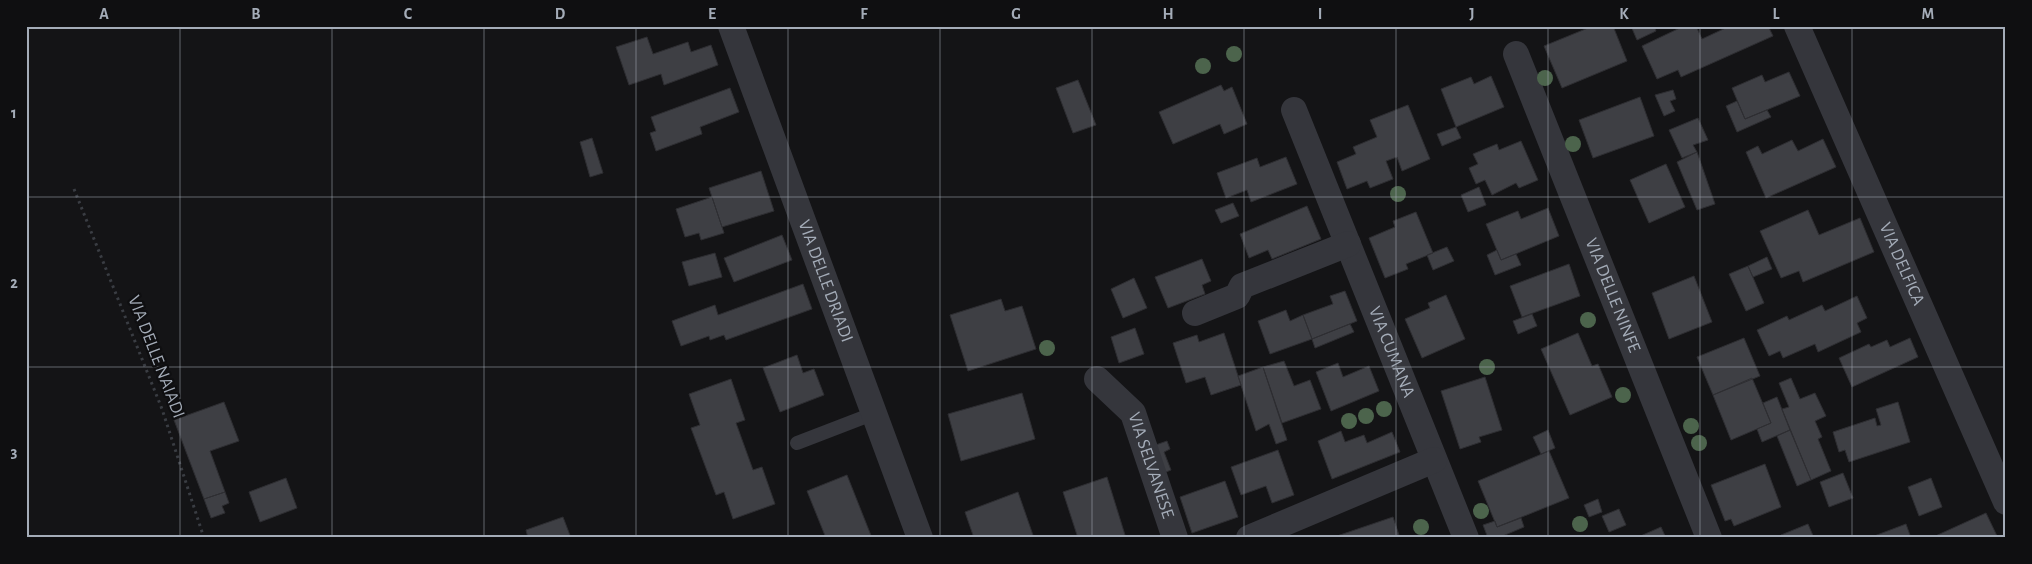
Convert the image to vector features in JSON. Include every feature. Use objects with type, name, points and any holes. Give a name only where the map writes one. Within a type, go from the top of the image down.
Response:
[{"type":"street","name":"VIA DELLE DRIADI","points":[[731,26],[920,538]]},
{"type":"street","name":"VIA DELFICA","points":[[1797,26],[2006,502]]},
{"type":"street","name":"VIA DELLE NINFE","points":[[1516,54],[1709,538]]},
{"type":"street","name":"VIA CUMANA","points":[[1294,110],[1466,538]]},
{"type":"street","points":[[1195,313],[1237,296],[1242,286],[1348,244]]},
{"type":"street","name":"VIA SELVANESE","points":[[1097,379],[1133,413],[1175,538]]},
{"type":"street","points":[[1248,538],[1434,460]]},
{"type":"lane","points":[[797,443],[874,413]]},
{"type":"path","name":"VIA DELLE NAIADI","points":[[74,189],[162,409],[204,538]]},
{"type":"building","points":[[1593,26],[1613,26],[1627,61],[1562,88],[1544,46]]},
{"type":"building","points":[[1631,26],[1654,26],[1656,31],[1637,40]]},
{"type":"building","points":[[1684,26],[1696,26],[1702,39],[1730,26],[1768,26],[1773,36],[1681,77],[1678,70],[1657,79],[1642,46]]},
{"type":"building","points":[[647,37],[653,54],[688,42],[691,52],[711,45],[718,65],[664,85],[661,74],[629,85],[616,47]]},
{"type":"building","points":[[1789,72],[1800,96],[1745,119],[1732,88],[1762,75],[1765,82]]},
{"type":"building","points":[[1491,76],[1504,107],[1456,127],[1441,89],[1471,77],[1474,84]]},
{"type":"building","points":[[1078,80],[1096,125],[1073,133],[1056,88]]},
{"type":"building","points":[[1221,85],[1224,91],[1232,87],[1247,124],[1224,134],[1220,124],[1173,144],[1159,112]]},
{"type":"building","points":[[730,88],[739,112],[700,127],[702,134],[656,151],[650,133],[656,131],[651,117]]},
{"type":"building","points":[[1673,90],[1676,99],[1670,101],[1675,111],[1664,116],[1655,95]]},
{"type":"building","points":[[1640,97],[1654,136],[1593,158],[1579,120]]},
{"type":"building","points":[[1737,101],[1745,119],[1767,110],[1771,117],[1737,132],[1726,106]]},
{"type":"building","points":[[1408,105],[1430,159],[1402,171],[1397,157],[1386,161],[1393,179],[1370,188],[1367,181],[1347,189],[1337,162],[1356,154],[1353,147],[1377,137],[1370,120]]},
{"type":"building","points":[[1698,118],[1708,140],[1693,145],[1697,152],[1682,158],[1669,130]]},
{"type":"building","points":[[1456,127],[1461,138],[1442,146],[1437,134]]},
{"type":"building","points":[[592,138],[603,173],[590,177],[580,142]]},
{"type":"building","points":[[1823,139],[1836,167],[1766,198],[1746,152],[1758,146],[1762,154],[1792,140],[1798,151]]},
{"type":"building","points":[[1521,141],[1538,180],[1519,188],[1516,183],[1492,195],[1485,180],[1476,184],[1469,168],[1478,164],[1473,154],[1497,144],[1499,150]]},
{"type":"building","points":[[1697,152],[1715,204],[1697,210],[1677,162]]},
{"type":"building","points":[[1286,157],[1297,184],[1251,202],[1247,190],[1226,198],[1217,173],[1257,158],[1260,167]]},
{"type":"building","points":[[1666,164],[1685,207],[1649,223],[1630,180]]},
{"type":"building","points":[[761,171],[774,211],[722,227],[709,188]]},
{"type":"building","points":[[1479,187],[1486,205],[1468,212],[1461,195]]},
{"type":"building","points":[[712,197],[724,233],[701,240],[699,233],[685,237],[676,209]]},
{"type":"building","points":[[1233,203],[1239,216],[1221,223],[1215,210]]},
{"type":"building","points":[[1307,206],[1321,239],[1272,259],[1268,250],[1249,258],[1240,234]]},
{"type":"building","points":[[1548,208],[1559,236],[1501,260],[1486,224],[1518,211],[1521,219]]},
{"type":"building","points":[[1808,210],[1819,235],[1860,218],[1874,252],[1803,282],[1799,271],[1781,278],[1760,231]]},
{"type":"building","points":[[1416,212],[1433,253],[1406,264],[1408,269],[1385,278],[1369,238],[1395,227],[1393,221]]},
{"type":"building","points":[[782,235],[792,260],[734,282],[724,258]]},
{"type":"building","points":[[1447,247],[1454,261],[1433,270],[1427,255]]},
{"type":"building","points":[[1497,250],[1501,260],[1516,254],[1521,265],[1495,275],[1487,255]]},
{"type":"building","points":[[715,253],[722,277],[689,286],[682,262]]},
{"type":"building","points":[[1767,257],[1772,269],[1753,277],[1748,266]]},
{"type":"building","points":[[1202,259],[1211,281],[1202,285],[1205,294],[1168,308],[1155,277]]},
{"type":"building","points":[[1569,264],[1580,296],[1522,317],[1510,286]]},
{"type":"building","points":[[1748,266],[1764,303],[1746,311],[1729,274]]},
{"type":"building","points":[[1694,276],[1712,322],[1669,339],[1652,293]]},
{"type":"building","points":[[1134,278],[1147,308],[1123,318],[1111,289]]},
{"type":"building","points":[[803,284],[812,309],[726,340],[724,335],[710,340],[709,336],[681,346],[672,321],[715,305],[718,315]]},
{"type":"building","points":[[1345,291],[1357,321],[1312,339],[1303,315],[1333,304],[1330,296]]},
{"type":"building","points":[[1446,295],[1465,339],[1422,358],[1405,319],[1430,308],[1428,303]]},
{"type":"building","points":[[1857,296],[1867,318],[1857,323],[1861,332],[1818,352],[1815,344],[1783,358],[1780,351],[1769,356],[1757,330],[1787,316],[1789,320],[1822,305],[1825,311]]},
{"type":"building","points":[[1001,299],[1005,311],[1022,306],[1036,349],[968,371],[950,315]]},
{"type":"building","points":[[1286,310],[1290,321],[1303,315],[1312,339],[1270,354],[1258,321]]},
{"type":"building","points":[[1532,314],[1537,326],[1518,334],[1513,321]]},
{"type":"building","points":[[1350,324],[1354,332],[1315,348],[1312,339]]},
{"type":"building","points":[[1135,328],[1144,354],[1119,363],[1111,337]]},
{"type":"building","points":[[1224,333],[1241,385],[1211,395],[1205,377],[1186,383],[1173,343],[1197,335],[1199,342]]},
{"type":"building","points":[[1578,333],[1592,366],[1598,364],[1612,397],[1570,415],[1541,349]]},
{"type":"building","points":[[1744,338],[1760,376],[1713,395],[1697,357]]},
{"type":"building","points":[[1910,338],[1918,357],[1852,387],[1839,358],[1869,344],[1871,347],[1887,340],[1890,347]]},
{"type":"building","points":[[797,355],[803,373],[814,369],[824,395],[780,412],[763,368]]},
{"type":"building","points":[[1284,361],[1294,386],[1310,380],[1321,409],[1282,423],[1263,367]]},
{"type":"building","points":[[1338,363],[1343,377],[1369,366],[1379,391],[1331,411],[1316,372]]},
{"type":"building","points":[[1263,367],[1287,440],[1276,444],[1269,424],[1256,431],[1238,376]]},
{"type":"building","points":[[1485,377],[1502,430],[1479,437],[1481,442],[1460,449],[1441,391]]},
{"type":"building","points":[[1752,378],[1771,423],[1731,440],[1713,395]]},
{"type":"building","points":[[1791,378],[1800,399],[1815,393],[1826,416],[1815,421],[1822,437],[1818,439],[1831,471],[1811,480],[1782,409],[1789,407],[1779,383]]},
{"type":"building","points":[[731,379],[745,420],[736,423],[753,470],[762,467],[775,504],[733,519],[724,492],[716,495],[691,428],[700,425],[689,394]]},
{"type":"building","points":[[1022,393],[1035,439],[961,461],[948,414]]},
{"type":"building","points":[[1777,397],[1790,430],[1762,442],[1757,429],[1771,423],[1763,403]]},
{"type":"building","points":[[224,402],[239,441],[210,451],[225,492],[204,499],[174,420]]},
{"type":"building","points":[[1898,402],[1910,442],[1849,462],[1845,450],[1839,452],[1833,432],[1875,418],[1877,426],[1881,425],[1876,409]]},
{"type":"building","points":[[1548,430],[1555,448],[1541,454],[1533,437]]},
{"type":"building","points":[[1790,430],[1811,480],[1797,486],[1777,436]]},
{"type":"building","points":[[1341,431],[1345,442],[1364,435],[1367,443],[1392,432],[1400,452],[1332,479],[1318,441]]},
{"type":"building","points":[[1167,441],[1170,449],[1164,452],[1171,470],[1161,474],[1150,447]]},
{"type":"building","points":[[1278,450],[1294,495],[1272,503],[1266,486],[1241,495],[1231,467]]},
{"type":"building","points":[[1549,451],[1569,498],[1497,527],[1478,481]]},
{"type":"building","points":[[1765,464],[1781,507],[1734,526],[1731,519],[1725,521],[1711,485]]},
{"type":"building","points":[[1843,473],[1853,498],[1829,507],[1820,482]]},
{"type":"building","points":[[847,475],[872,538],[826,538],[807,491]]},
{"type":"building","points":[[1107,477],[1125,535],[1116,538],[1078,538],[1063,492]]},
{"type":"building","points":[[286,478],[297,508],[260,522],[249,492]]},
{"type":"building","points":[[1931,478],[1942,507],[1919,516],[1908,487]]},
{"type":"building","points":[[1225,481],[1238,517],[1192,533],[1180,497]]},
{"type":"building","points":[[225,492],[229,503],[222,506],[225,513],[211,518],[204,499]]},
{"type":"building","points":[[1018,492],[1034,538],[974,538],[965,512]]},
{"type":"building","points":[[1598,499],[1602,512],[1589,517],[1584,505]]},
{"type":"building","points":[[1619,509],[1626,525],[1609,532],[1602,516]]},
{"type":"building","points":[[1986,513],[1998,538],[1931,538]]},
{"type":"building","points":[[563,517],[571,538],[528,538],[526,530]]},
{"type":"building","points":[[1393,517],[1400,538],[1337,538],[1337,536]]},
{"type":"building","points":[[1521,518],[1524,527],[1498,538],[1488,538],[1483,525],[1495,521],[1497,527]]},
{"type":"building","points":[[1808,524],[1814,538],[1782,538],[1781,535]]},
{"type":"building","points":[[1906,524],[1911,538],[1869,538]]},
{"type":"building","points":[[1661,527],[1666,538],[1636,538]]}]
